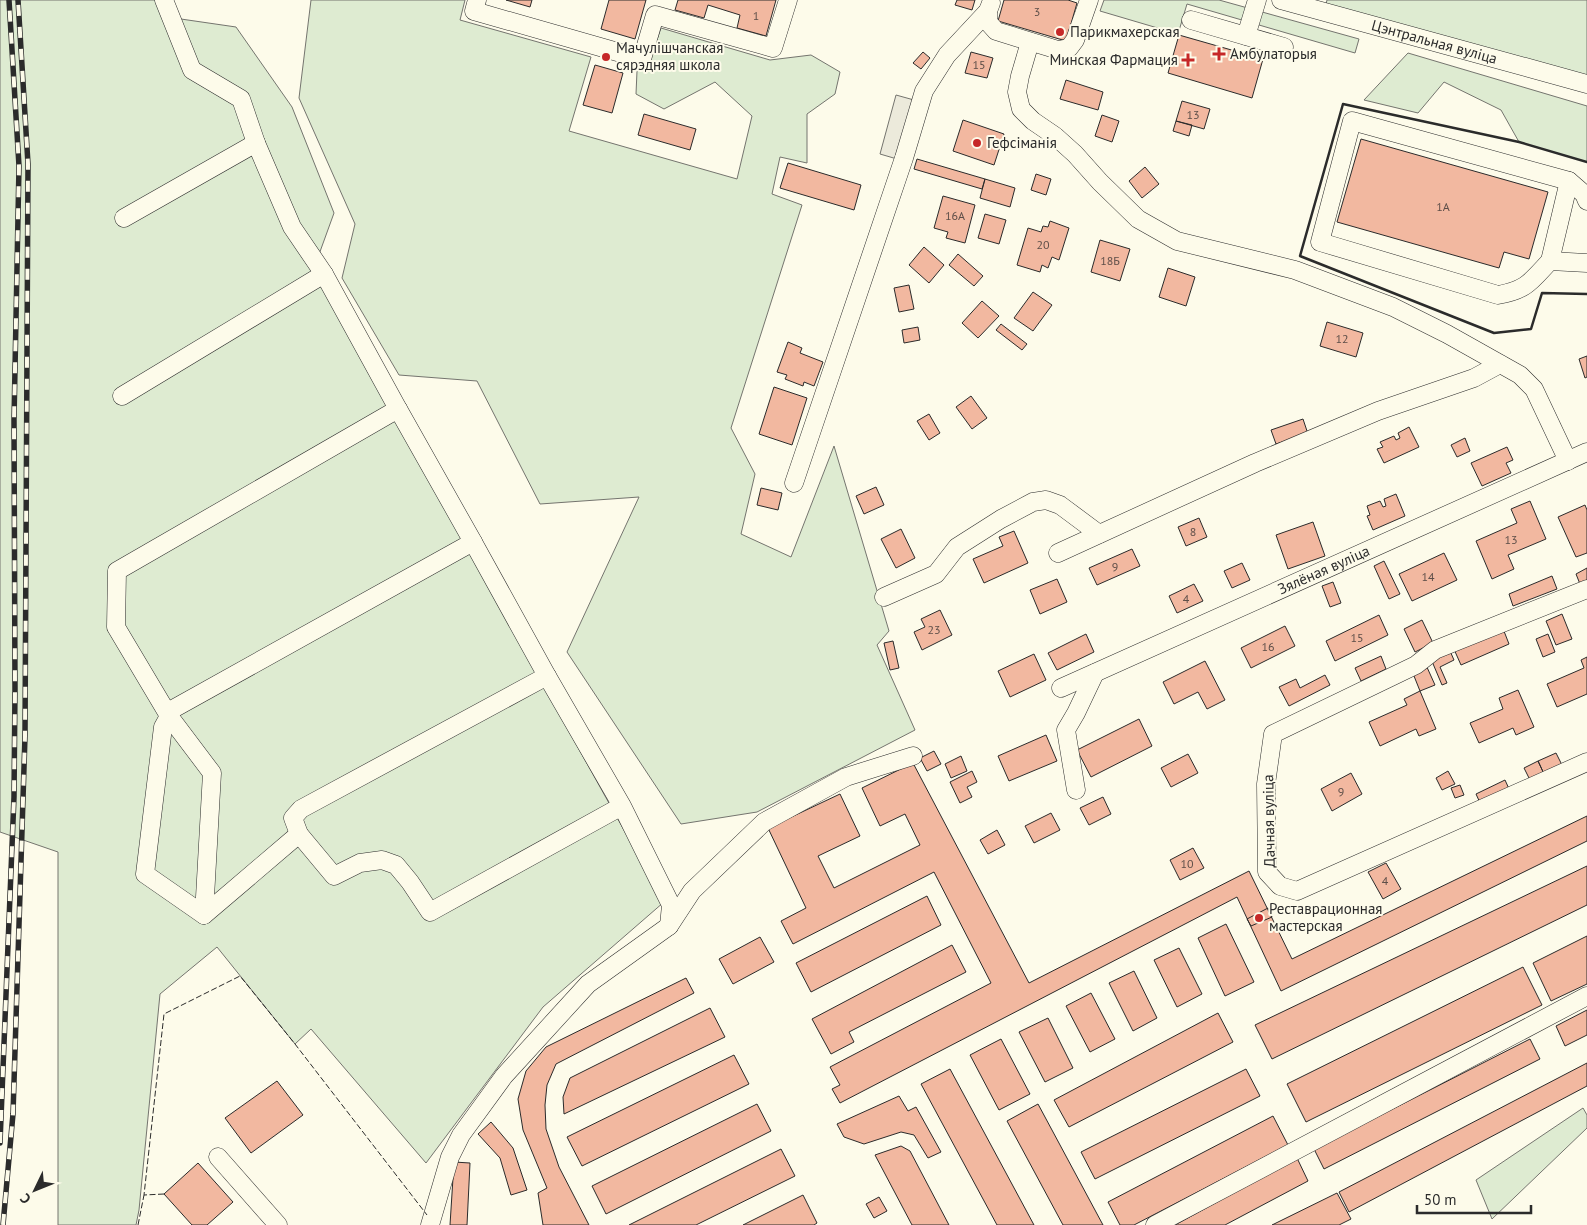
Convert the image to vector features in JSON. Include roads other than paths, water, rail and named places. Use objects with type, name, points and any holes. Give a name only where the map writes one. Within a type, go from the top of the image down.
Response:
[{"type":"street","points":[[164,0],[192,70],[242,99],[256,143],[292,227],[324,274],[547,676],[622,806],[671,905],[669,926]]},
{"type":"street","points":[[477,0],[474,11],[642,59],[657,7],[773,48],[788,0]]},
{"type":"street","points":[[990,5],[988,22],[996,31],[1058,50],[1069,48],[1075,40],[1089,0]]},
{"type":"street","points":[[1246,36],[1257,0]]},
{"type":"street","name":"Цэнтральная вуліца","points":[[1280,0],[1587,84]]},
{"type":"street","points":[[794,483],[904,158],[924,91],[946,55],[990,5]]},
{"type":"street","points":[[1191,20],[1284,47]]},
{"type":"street","points":[[1030,42],[1017,92],[1021,109],[1033,121],[1055,136],[1138,219],[1177,241],[1295,270],[1394,307],[1520,375],[1534,389],[1568,461]]},
{"type":"street","points":[[1570,181],[1550,261],[1530,283],[1516,292],[1498,295],[1320,242],[1352,120],[1570,181],[1584,194],[1587,201]]},
{"type":"street","points":[[124,218],[256,143]]},
{"type":"street","points":[[1550,261],[1587,263]]},
{"type":"street","points":[[122,396],[324,274]]},
{"type":"street","points":[[1058,553],[1255,463],[1378,411],[1474,378],[1500,364]]},
{"type":"street","points":[[204,915],[212,773],[169,716],[116,627],[117,571],[398,409]]},
{"type":"street","name":"Зялёная вуліца","points":[[1061,688],[1587,452]]},
{"type":"street","points":[[884,597],[936,574],[957,547],[1001,519],[1033,502],[1046,500],[1060,505],[1099,534]]},
{"type":"street","points":[[204,915],[145,874],[163,727],[173,708],[473,542]]},
{"type":"street","name":"Дачная вуліца","points":[[1587,588],[1435,650],[1416,666],[1273,734],[1266,784],[1267,872],[1280,886],[1297,891],[1587,762]]},
{"type":"street","points":[[1076,790],[1066,730],[1095,673]]},
{"type":"street","points":[[547,676],[301,808],[293,818],[299,834],[334,876],[360,863],[382,860],[396,865],[430,912],[622,806]]},
{"type":"street","points":[[430,1225],[447,1165],[461,1135],[504,1076],[588,984],[669,926],[692,891],[764,822],[846,777],[913,756]]},
{"type":"street","points":[[204,915],[299,834]]},
{"type":"street","points":[[1155,1225],[1587,996]]},
{"type":"street","points":[[218,1157],[278,1225]]},
{"type":"railway","points":[[0,1143],[14,797],[15,689],[14,420],[19,166],[9,0]]},
{"type":"railway","points":[[3,1225],[13,1114],[25,736],[28,164],[18,0]]},
{"type":"place","name":"Парикмахерская","points":[[1060,32]]},
{"type":"place","name":"Амбулаторыя","points":[[1219,54]]},
{"type":"place","name":"Мачулішчанская сярэдняя школа","points":[[606,57]]},
{"type":"place","name":"Минская Фармация","points":[[1188,60]]},
{"type":"place","name":"Гефсіманія","points":[[977,143]]},
{"type":"place","name":"Реставрационная мастерская","points":[[1259,918]]}]
